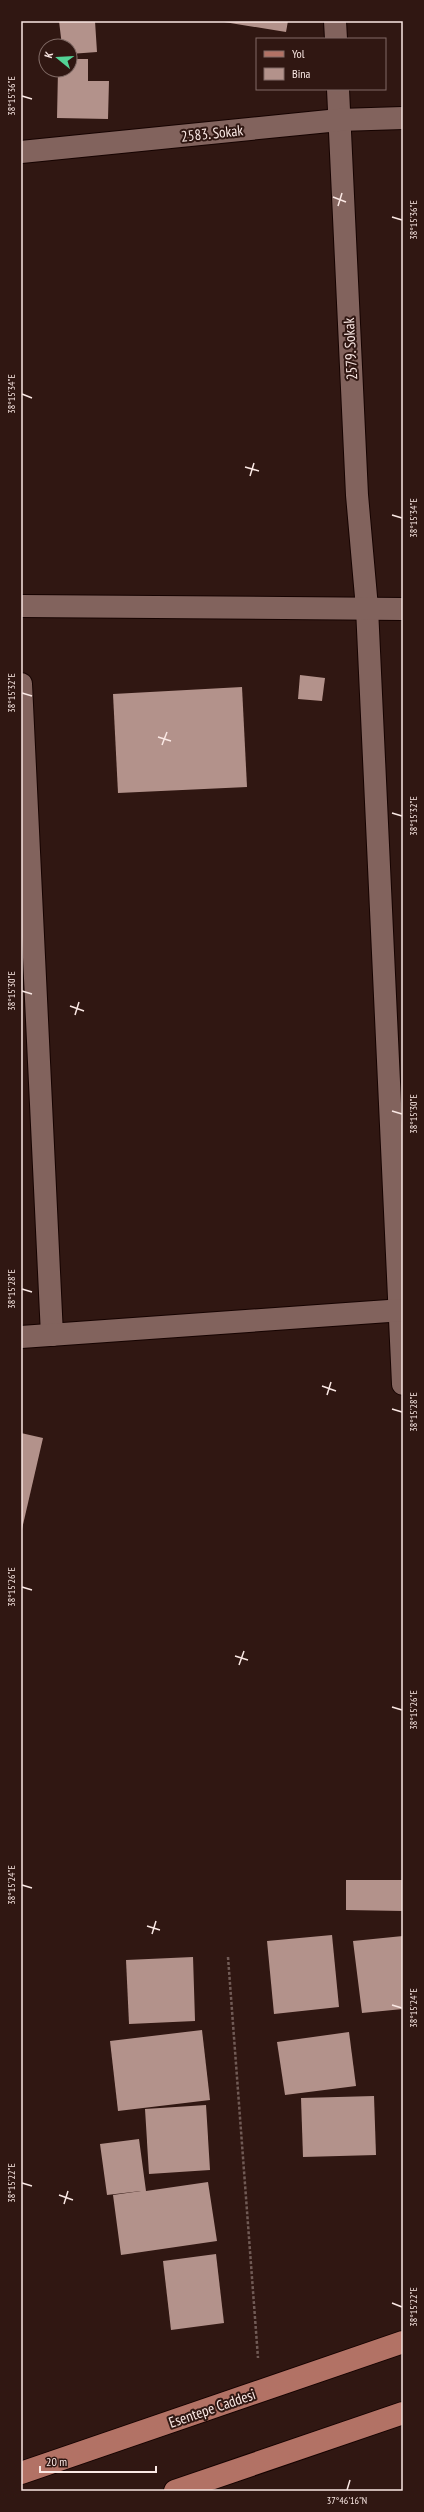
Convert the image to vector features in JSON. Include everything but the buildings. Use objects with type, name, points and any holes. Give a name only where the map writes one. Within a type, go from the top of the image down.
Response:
[{"type":"main road","name":"Esentepe Caddesi","points":[[21,2473],[403,2342]]},
{"type":"main road","points":[[174,2491],[403,2413]]},
{"type":"street","points":[[335,21],[336,38]]},
{"type":"street","name":"2579. Sokak","points":[[338,90],[357,495],[367,608],[402,1310],[403,1384]]},
{"type":"street","name":"2583. Sokak","points":[[21,152],[339,120],[403,118]]},
{"type":"street","points":[[21,606],[403,609]]},
{"type":"street","points":[[21,684],[52,1335]]},
{"type":"street","points":[[21,1337],[402,1310]]},
{"type":"path","points":[[228,1957],[260,2392]]}]
